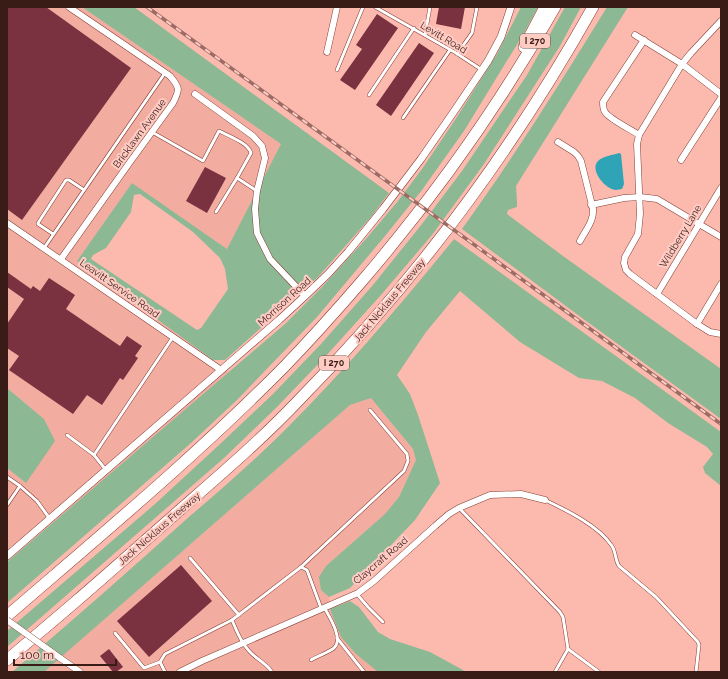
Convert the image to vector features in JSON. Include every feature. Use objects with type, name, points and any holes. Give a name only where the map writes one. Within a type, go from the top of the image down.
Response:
[{"type":"highway","points":[[515,74],[524,46],[545,7]]},
{"type":"highway","name":"I 270","points":[[7,616],[201,447],[260,391],[320,329],[389,250],[464,151],[515,74],[555,7]]},
{"type":"highway","name":"Jack Nicklaus Freeway","points":[[7,660],[244,454],[299,401],[361,333],[413,273],[490,172],[536,103],[594,7]]},
{"type":"street","name":"Bricklawn Avenue","points":[[61,260],[178,94],[178,86],[170,76],[69,7]]},
{"type":"street","points":[[326,52],[337,7]]},
{"type":"street","name":"Morrison Road","points":[[7,556],[305,296],[333,268],[379,214],[421,158],[482,70],[501,36],[511,7]]},
{"type":"street","points":[[721,21],[691,52],[682,64],[640,135],[637,144],[640,197],[638,234],[625,257],[624,263],[626,270],[630,274],[656,294],[697,324],[710,332],[721,334]]},
{"type":"street","points":[[635,35],[682,64],[721,94]]},
{"type":"street","points":[[640,135],[607,116],[603,110],[603,106],[604,102],[644,40]]},
{"type":"street","points":[[195,94],[253,136],[262,146],[265,158],[255,209],[256,233],[270,259],[305,296]]},
{"type":"street","points":[[681,160],[721,98]]},
{"type":"street","points":[[558,142],[578,156],[592,204],[592,219],[580,240]]},
{"type":"street","name":"Wildberry Lane","points":[[656,294],[721,188]]},
{"type":"street","points":[[592,204],[624,198],[640,197],[657,199],[721,236]]},
{"type":"street","name":"Leavitt Service Road","points":[[7,223],[221,370]]},
{"type":"street","points":[[697,324],[721,284]]},
{"type":"street","name":"Claycraft Road","points":[[180,672],[356,593],[374,581],[448,514],[459,508],[490,495],[522,494],[545,500]]},
{"type":"street","points":[[7,620],[80,672]]},
{"type":"lane","points":[[337,70],[363,7]]},
{"type":"lane","name":"Levitt Road","points":[[375,7],[425,34],[482,70]]},
{"type":"lane","points":[[425,34],[430,7]]},
{"type":"lane","points":[[457,54],[472,33],[477,7]]},
{"type":"lane","points":[[369,95],[414,28]]},
{"type":"lane","points":[[403,118],[450,50]]},
{"type":"lane","points":[[44,248],[165,73]]},
{"type":"lane","points":[[152,132],[204,161],[220,131],[241,142],[248,148],[251,153],[216,212]]},
{"type":"lane","points":[[237,178],[258,191]]},
{"type":"lane","points":[[53,234],[38,223],[66,180],[84,190]]},
{"type":"lane","points":[[94,455],[173,337]]},
{"type":"lane","points":[[114,633],[144,668],[160,662],[165,654],[232,620],[302,567],[404,471],[408,461],[407,454],[370,410]]},
{"type":"lane","points":[[67,435],[94,455],[106,470]]},
{"type":"lane","points":[[7,477],[37,501],[50,519]]},
{"type":"lane","points":[[7,505],[20,486]]},
{"type":"lane","points":[[545,500],[587,523],[606,538],[614,549],[619,566],[656,597],[698,642],[696,672]]},
{"type":"lane","points":[[459,508],[560,612],[563,617],[568,649],[555,672]]},
{"type":"lane","points":[[190,558],[239,615]]},
{"type":"lane","points":[[302,567],[307,570],[323,608],[335,628],[337,638],[337,643],[334,648],[311,660]]},
{"type":"lane","points":[[356,593],[383,622]]},
{"type":"lane","points":[[232,620],[243,643],[251,653],[269,667],[272,672]]},
{"type":"lane","points":[[337,638],[364,672]]},
{"type":"lane","points":[[568,649],[599,672]]},
{"type":"lane","points":[[160,662],[165,672]]},
{"type":"shaded area","points":[[7,7],[82,7],[281,144],[227,249],[132,183],[77,261],[229,372],[7,562],[7,468],[26,483],[44,419],[7,388]]},
{"type":"shaded area","points":[[371,398],[413,449],[416,460],[399,497],[385,514],[326,566],[321,590],[329,597],[330,609],[356,654],[378,672],[44,672],[350,405]]},
{"type":"green space","points":[[82,7],[134,7],[389,193],[371,217],[318,277],[225,360],[213,360],[77,261],[132,183],[227,249],[281,144]],"holes":[[[140,194],[193,232],[220,258],[225,269],[228,289],[201,328],[197,330],[91,259],[93,255],[106,248],[131,212],[134,195]]]},
{"type":"green space","points":[[521,7],[538,7],[524,33],[464,131],[422,190],[317,317],[237,400],[191,443],[7,603],[7,562],[285,324],[324,285],[365,240],[398,201],[422,169],[455,120],[497,54]]},
{"type":"green space","points":[[565,7],[581,7],[560,46],[484,164],[432,235],[381,295],[277,407],[224,458],[7,647],[7,631],[155,504],[273,394],[321,344],[373,285],[462,171],[527,75]]},
{"type":"green space","points":[[607,7],[628,7],[516,186],[517,207],[508,210],[507,214],[721,369],[721,419],[462,229],[537,119]]},
{"type":"green space","points":[[454,239],[721,432],[721,486],[705,473],[703,467],[713,454],[707,447],[668,423],[635,398],[602,381],[579,378],[520,342],[460,291],[426,332],[397,375],[410,394],[440,483],[415,520],[350,588],[329,597],[321,590],[319,577],[326,566],[385,514],[399,497],[416,460],[413,449],[371,398],[350,405],[44,672],[12,672],[227,484],[275,440],[352,359],[394,312]]},
{"type":"green space","points":[[7,388],[44,419],[55,441],[26,483],[7,468]]},
{"type":"green space","points":[[350,601],[359,607],[378,632],[390,639],[430,652],[465,672],[378,672],[356,654],[341,637],[330,609]]},
{"type":"water","points":[[619,153],[621,154],[624,184],[622,189],[616,190],[608,187],[600,179],[597,174],[596,165],[598,161],[603,158]]},
{"type":"building","points":[[7,7],[46,7],[131,68],[22,220],[7,209]]},
{"type":"building","points":[[439,7],[465,7],[461,29],[436,24]]},
{"type":"building","points":[[377,14],[398,28],[355,90],[340,80],[362,49],[356,45]]},
{"type":"building","points":[[419,43],[434,53],[391,116],[376,105]]},
{"type":"building","points":[[205,167],[226,178],[207,213],[186,201]]},
{"type":"building","points":[[7,272],[31,289],[33,286],[40,291],[49,278],[75,295],[66,309],[120,346],[127,336],[142,346],[135,356],[138,358],[123,380],[120,378],[102,405],[87,395],[73,414],[9,370],[19,356],[7,348],[7,324],[24,299],[7,287]]},
{"type":"building","points":[[181,565],[212,601],[149,657],[117,621]]},
{"type":"building","points":[[109,649],[123,667],[116,672],[113,672],[100,656]]},
{"type":"railway","points":[[147,7],[721,424]]}]
